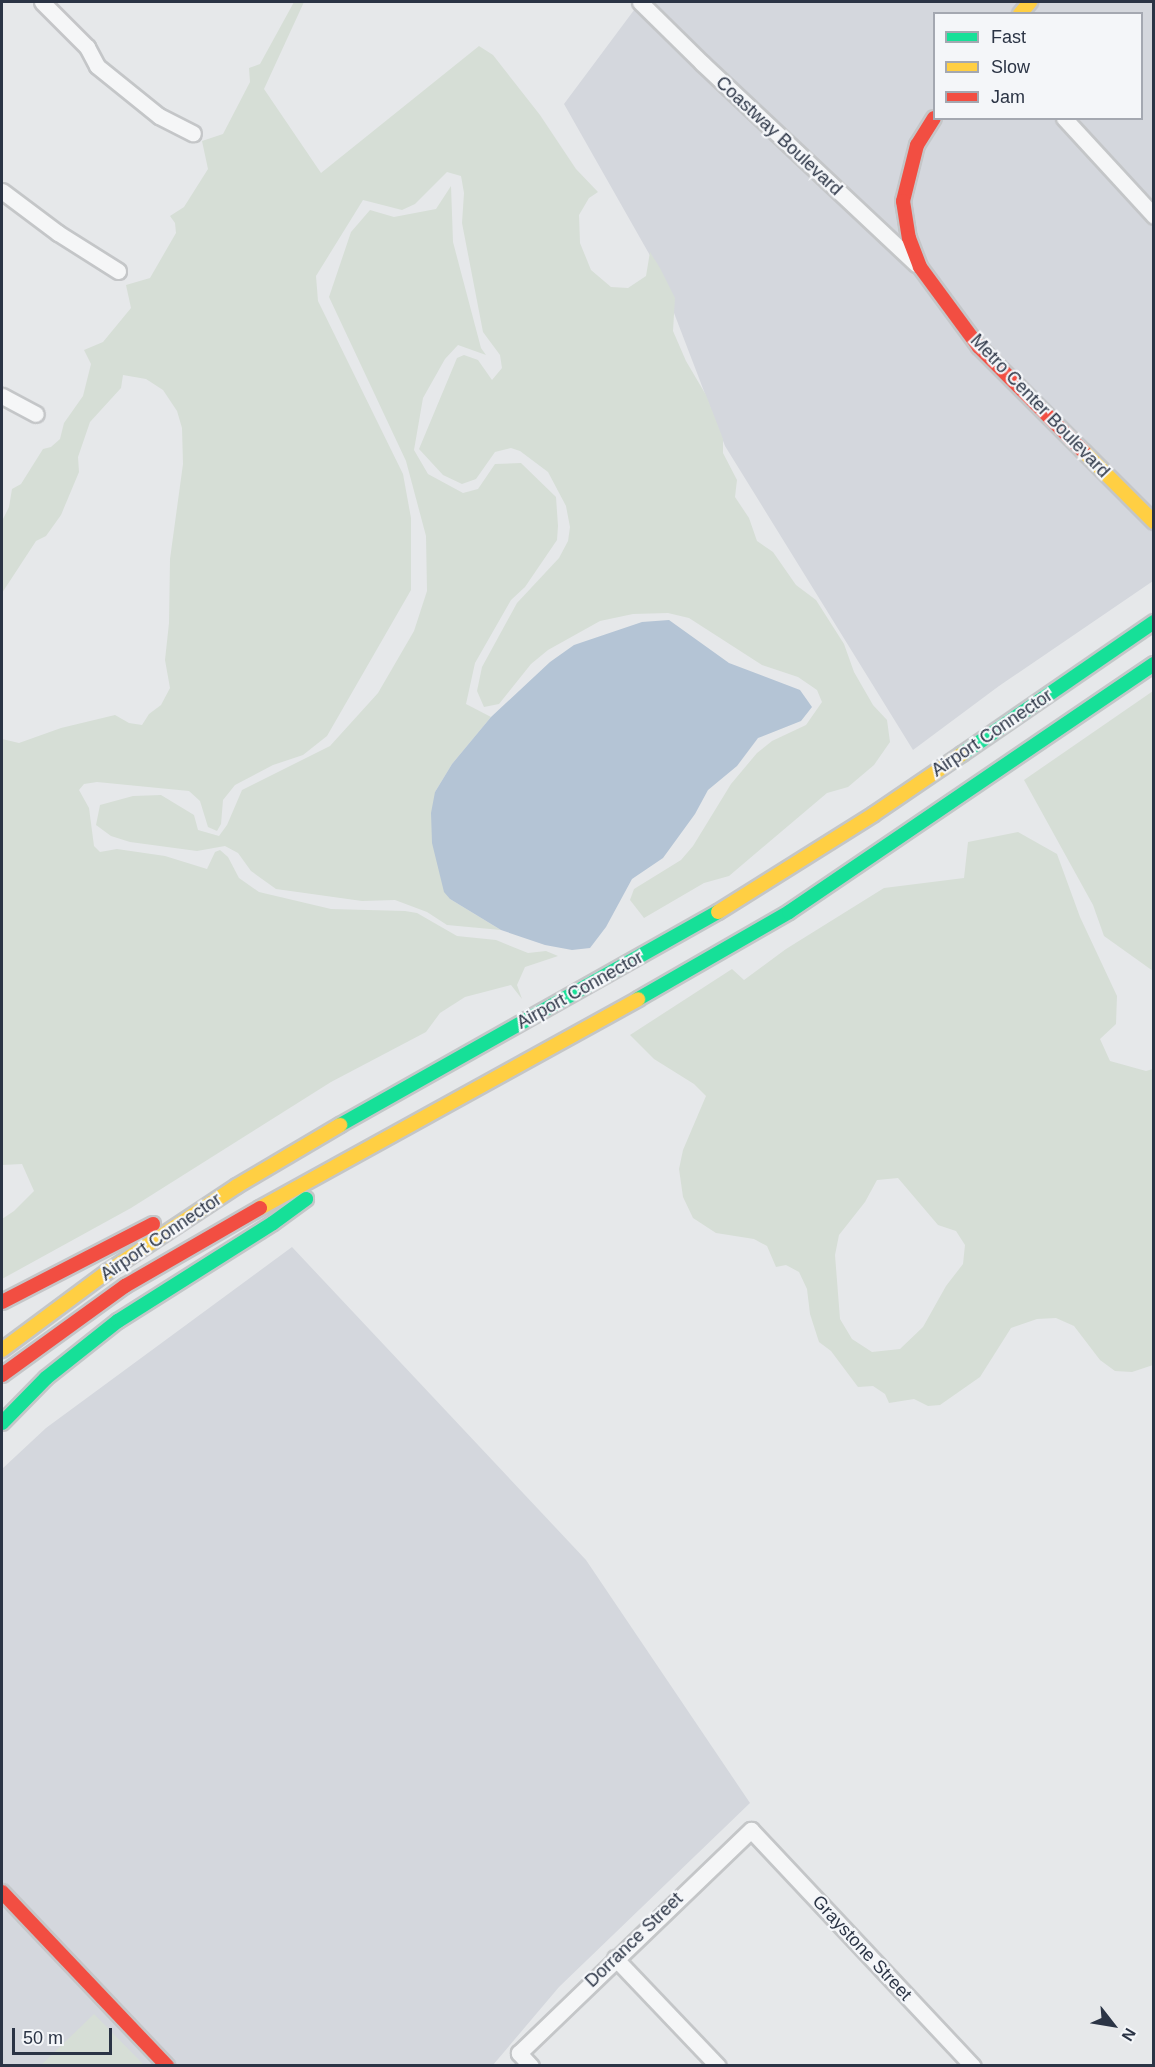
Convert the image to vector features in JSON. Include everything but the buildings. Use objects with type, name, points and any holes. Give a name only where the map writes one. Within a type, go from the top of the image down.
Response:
[{"type":"main road","name":"Metro Center Boulevard","points":[[933,120],[917,145],[910,163],[903,201],[909,238],[920,267],[933,288],[980,347],[1154,522]]},
{"type":"main road","name":"Airport Connector","points":[[2,1350],[107,1272],[283,1158],[745,897],[874,814],[1154,622]]},
{"type":"main road","name":"Airport Connector","points":[[2,1375],[84,1315],[169,1259],[701,964],[789,912],[1154,664]]},
{"type":"main road","points":[[2,1423],[46,1378],[118,1321],[273,1223],[392,1136]]},
{"type":"main road","points":[[2,1302],[283,1158]]},
{"type":"main road","points":[[2,1892],[167,2066]]},
{"type":"street","points":[[42,2],[87,47],[97,66],[159,116],[193,133]]},
{"type":"street","name":"Coastway Boulevard","points":[[640,2],[920,267]]},
{"type":"street","points":[[1066,120],[1154,216]]},
{"type":"street","points":[[2,191],[73,243],[118,271]]},
{"type":"street","points":[[2,396],[36,414]]},
{"type":"street","name":"Dorrance Street","points":[[531,2066],[519,2053],[615,1958],[751,1830]]},
{"type":"street","name":"Graystone Street","points":[[751,1830],[973,2066]]},
{"type":"street","points":[[615,1958],[718,2066]]},
{"type":"shaded area","points":[[294,2],[304,2],[264,89],[321,173],[479,46],[493,55],[540,115],[576,169],[598,192],[589,198],[579,215],[580,243],[591,270],[611,287],[628,288],[646,276],[650,252],[660,268],[675,298],[673,331],[686,361],[706,395],[723,439],[723,453],[737,480],[735,497],[749,518],[757,541],[773,552],[796,585],[816,600],[844,644],[854,672],[873,705],[887,720],[890,742],[874,765],[848,787],[827,793],[729,876],[704,883],[644,918],[630,900],[634,889],[681,860],[693,846],[731,784],[757,753],[772,741],[806,725],[822,702],[817,690],[798,677],[762,665],[689,618],[668,613],[633,614],[600,621],[548,650],[531,664],[499,704],[484,707],[477,691],[482,667],[517,603],[559,558],[568,541],[570,527],[566,506],[548,472],[520,451],[511,448],[495,452],[476,479],[462,484],[443,475],[419,449],[457,358],[464,355],[478,360],[492,380],[502,368],[500,355],[483,332],[462,223],[464,193],[461,176],[447,172],[415,204],[402,210],[363,200],[316,276],[318,301],[403,474],[411,518],[411,590],[327,736],[303,755],[273,765],[235,785],[223,800],[221,824],[217,831],[208,827],[200,801],[189,791],[97,782],[84,784],[79,790],[89,808],[94,846],[100,852],[117,849],[165,856],[207,869],[215,852],[220,850],[228,857],[239,878],[259,892],[331,909],[417,913],[457,936],[496,940],[528,953],[546,951],[558,956],[525,967],[517,985],[522,999],[511,985],[465,997],[440,1013],[426,1032],[331,1082],[131,1208],[2,1279],[2,1219],[14,1211],[34,1191],[22,1164],[2,1165],[2,739],[19,743],[61,728],[115,715],[129,723],[142,725],[149,714],[161,705],[170,688],[165,660],[169,623],[170,559],[183,464],[182,428],[177,411],[163,390],[146,379],[123,375],[121,388],[90,422],[78,457],[79,472],[61,515],[46,536],[36,541],[2,593],[2,521],[9,507],[12,489],[21,484],[43,449],[51,447],[60,439],[64,423],[83,396],[91,364],[84,350],[103,342],[131,308],[126,285],[150,278],[176,233],[175,223],[170,216],[184,207],[208,169],[202,141],[223,134],[250,82],[249,68],[260,64]]},
{"type":"shaded area","points":[[640,2],[1153,2],[1153,581],[999,686],[913,750],[725,446],[656,266],[564,104]]},
{"type":"shaded area","points":[[451,186],[453,242],[481,348],[486,355],[458,345],[445,359],[423,398],[414,450],[428,474],[463,493],[478,489],[495,464],[521,463],[556,497],[558,526],[557,540],[525,587],[511,600],[475,663],[466,704],[491,717],[452,764],[435,792],[450,899],[501,930],[447,925],[427,912],[395,900],[362,901],[276,889],[251,871],[238,853],[225,846],[197,851],[130,842],[111,836],[96,825],[100,805],[133,796],[161,795],[194,815],[198,830],[219,836],[227,825],[242,790],[330,746],[378,693],[414,631],[427,591],[426,536],[406,461],[329,297],[351,232],[370,210],[394,217],[436,209]]},
{"type":"shaded area","points":[[1153,691],[1153,971],[1104,936],[1093,905],[1024,780]]},
{"type":"shaded area","points":[[1018,832],[1057,854],[1080,917],[1117,996],[1116,1024],[1100,1039],[1110,1061],[1146,1071],[1153,1069],[1153,1365],[1132,1372],[1115,1371],[1100,1360],[1074,1326],[1056,1318],[1037,1319],[1011,1328],[980,1377],[940,1405],[928,1406],[914,1399],[889,1403],[885,1394],[873,1386],[858,1387],[831,1351],[819,1342],[810,1314],[807,1289],[799,1272],[786,1265],[776,1267],[767,1246],[754,1239],[716,1233],[693,1218],[683,1197],[679,1169],[683,1150],[706,1096],[694,1084],[654,1059],[630,1035],[732,969],[744,980],[786,949],[884,888],[964,878],[968,842]],"holes":[[[898,1178],[938,1225],[956,1231],[965,1245],[963,1264],[946,1286],[923,1327],[900,1349],[872,1352],[852,1339],[840,1319],[835,1255],[839,1235],[865,1202],[877,1180]]]},
{"type":"shaded area","points":[[292,1247],[586,1560],[750,1803],[559,1987],[493,2065],[2,2066],[2,1469],[46,1428]]},
{"type":"shaded area","points":[[94,2014],[144,2065],[41,2065]]},
{"type":"water","points":[[669,620],[729,663],[800,690],[812,707],[801,721],[758,738],[737,766],[708,790],[695,814],[663,858],[632,879],[606,927],[590,948],[572,950],[545,945],[501,930],[450,899],[444,892],[432,843],[431,813],[435,792],[452,764],[491,717],[550,662],[574,645],[642,622]]},
{"type":"traffic: fast","points":[[962,754],[1154,622]]},
{"type":"traffic: fast","points":[[638,999],[789,912],[1154,664]]},
{"type":"traffic: fast","points":[[340,1125],[718,912]]},
{"type":"traffic: fast","points":[[2,1423],[46,1378],[118,1321],[273,1223],[306,1199]]},
{"type":"traffic: slow","points":[[1022,12],[1030,2]]},
{"type":"traffic: slow","points":[[1084,452],[1154,522]]},
{"type":"traffic: slow","points":[[718,912],[874,814],[962,754]]},
{"type":"traffic: slow","points":[[260,1208],[638,999]]},
{"type":"traffic: slow","points":[[2,1350],[107,1272],[237,1186],[340,1125]]},
{"type":"traffic: jam","points":[[933,120],[917,145],[903,201],[909,238],[920,267],[979,347],[1084,452]]},
{"type":"traffic: jam","points":[[2,1375],[125,1286],[260,1208]]},
{"type":"traffic: jam","points":[[2,1302],[153,1224]]},
{"type":"traffic: jam","points":[[2,1892],[167,2066]]}]
